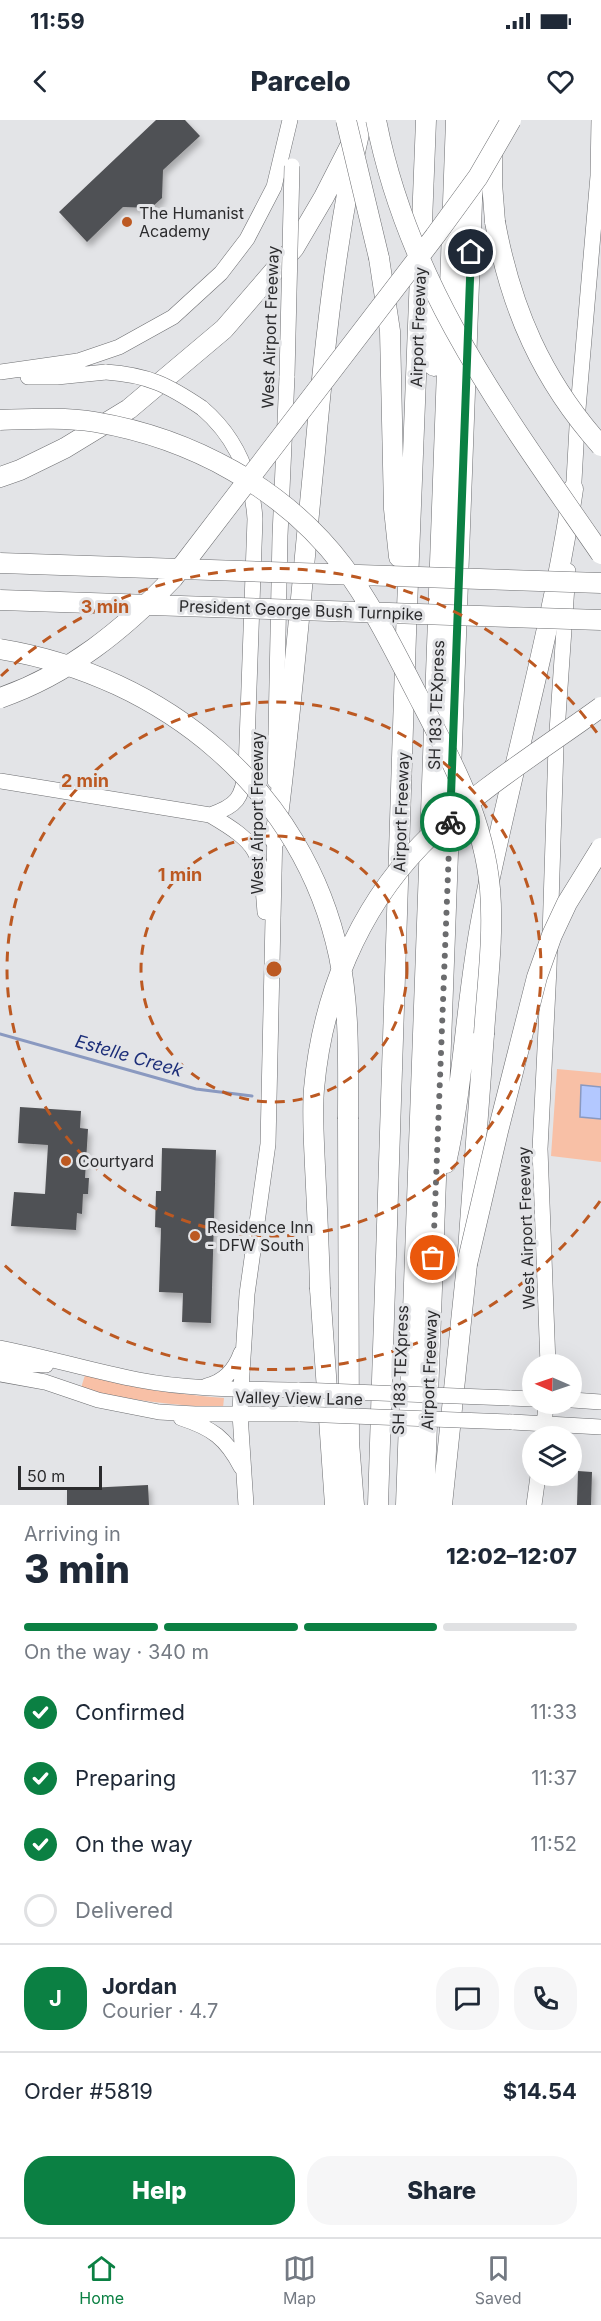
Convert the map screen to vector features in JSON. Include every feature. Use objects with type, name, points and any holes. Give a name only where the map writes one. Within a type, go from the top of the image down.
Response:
[{"type":"highway","points":[[346,120],[379,258],[390,332],[394,509],[406,634]]},
{"type":"highway","points":[[0,477],[65,448],[129,409],[224,329],[294,248],[324,197],[362,120]]},
{"type":"highway","points":[[275,840],[285,769],[323,364],[344,206],[362,120]]},
{"type":"highway","points":[[376,120],[399,210],[437,300],[476,369],[601,554]]},
{"type":"highway","name":"Airport Freeway","points":[[378,1505],[406,634],[426,120]]},
{"type":"highway","name":"SH 183 TEXpress","points":[[396,1505],[444,120]]},
{"type":"highway","name":"SH 183 TEXpress","points":[[406,1505],[456,120]]},
{"type":"highway","name":"Airport Freeway","points":[[424,1505],[475,120]]},
{"type":"highway","points":[[493,120],[492,183],[495,222],[505,271],[526,332],[555,387],[575,416],[601,446]]},
{"type":"highway","points":[[0,698],[48,678],[99,646],[139,613],[173,578],[435,236],[483,168],[511,120]]},
{"type":"highway","points":[[0,420],[93,421],[160,437],[218,462],[244,477],[295,514],[342,565],[363,595],[464,788],[477,825],[490,888],[490,956],[467,1264],[442,1505]]},
{"type":"highway","points":[[435,1213],[455,1119],[482,918],[550,616],[573,489]]},
{"type":"highway","points":[[0,563],[601,583]]},
{"type":"highway","name":"President George Bush Turnpike","points":[[0,600],[601,620]]},
{"type":"highway","points":[[0,650],[46,658],[77,668],[111,681],[167,711],[211,744],[261,794],[309,870],[327,915],[339,954],[346,1000],[350,1442],[354,1505]]},
{"type":"highway","points":[[335,1505],[320,1289],[314,1092],[323,1027],[332,993],[347,955],[382,894],[400,868],[422,844],[480,795],[601,707]]},
{"type":"highway","points":[[467,1264],[537,977],[552,935],[567,903],[601,848]]},
{"type":"main road","name":"West Airport Freeway","points":[[246,1505],[240,1414],[244,1335],[247,1294],[268,1144],[273,992],[274,769],[287,376],[292,120]]},
{"type":"main road","points":[[0,374],[78,361],[119,346],[150,332],[188,305],[222,273],[247,239],[274,187],[292,120]]},
{"type":"main road","name":"West Airport Freeway","points":[[548,1354],[540,1137],[549,968],[556,746],[578,409],[598,176],[599,120]]},
{"type":"main road","points":[[0,374],[57,377],[106,372],[142,376],[180,393],[202,408],[219,423],[237,450],[247,471],[255,519],[246,771],[244,787],[238,799],[230,806],[210,815]]},
{"type":"main road","points":[[0,782],[210,815],[243,836],[251,843],[256,854],[262,878],[273,992]]},
{"type":"main road","points":[[197,1387],[216,1383],[230,1373],[239,1356],[244,1335]]},
{"type":"main road","name":"Valley View Lane","points":[[0,1348],[138,1380],[197,1387],[522,1399]]},
{"type":"main road","points":[[0,1362],[84,1366]]},
{"type":"main road","name":"Valley View Lane","points":[[0,1374],[45,1383],[120,1406],[161,1412],[300,1414],[512,1422],[528,1426]]},
{"type":"main road","points":[[582,1401],[601,1402]]},
{"type":"main road","points":[[161,1412],[198,1423],[223,1439],[231,1448],[244,1480]]},
{"type":"main road","name":"Valley View Lane","points":[[582,1428],[601,1427]]},
{"type":"main road","points":[[534,1505],[537,1486]]},
{"type":"shaded area","points":[[557,1069],[601,1073],[601,1162],[551,1156]]},
{"type":"shaded area","points":[[85,1375],[154,1390],[224,1398],[223,1408],[152,1402],[81,1388]]},
{"type":"water","points":[[581,1085],[601,1087],[601,1119],[580,1117]]},
{"type":"building","points":[[156,120],[185,120],[200,136],[163,170],[162,198],[151,208],[123,207],[87,242],[59,212]]},
{"type":"building","name":"Courtyard","points":[[20,1107],[81,1111],[80,1128],[88,1129],[85,1178],[89,1178],[88,1194],[83,1194],[82,1214],[77,1213],[76,1230],[11,1226],[14,1192],[45,1194],[48,1145],[18,1143]]},
{"type":"building","name":"Residence Inn - DFW South","points":[[162,1148],[216,1150],[211,1323],[182,1322],[183,1293],[159,1292],[161,1228],[155,1227],[156,1191],[161,1191]]},
{"type":"building","points":[[582,1471],[592,1472],[591,1505],[577,1505],[578,1486],[582,1486]]},
{"type":"building","points":[[148,1485],[149,1505],[67,1505],[67,1489]]},
{"type":"waterway","name":"Estelle Creek","points":[[0,1034],[196,1089],[252,1096]]},
{"type":"way so far","points":[[433,1258],[450,822]]},
{"type":"place","name":"The Humanist Academy","points":[[127,222]]},
{"type":"place","name":"Courtyard","points":[[66,1161]]},
{"type":"place","name":"Residence Inn - DFW South","points":[[195,1236]]},
{"type":"route","points":[[450,822],[471,252]]}]
